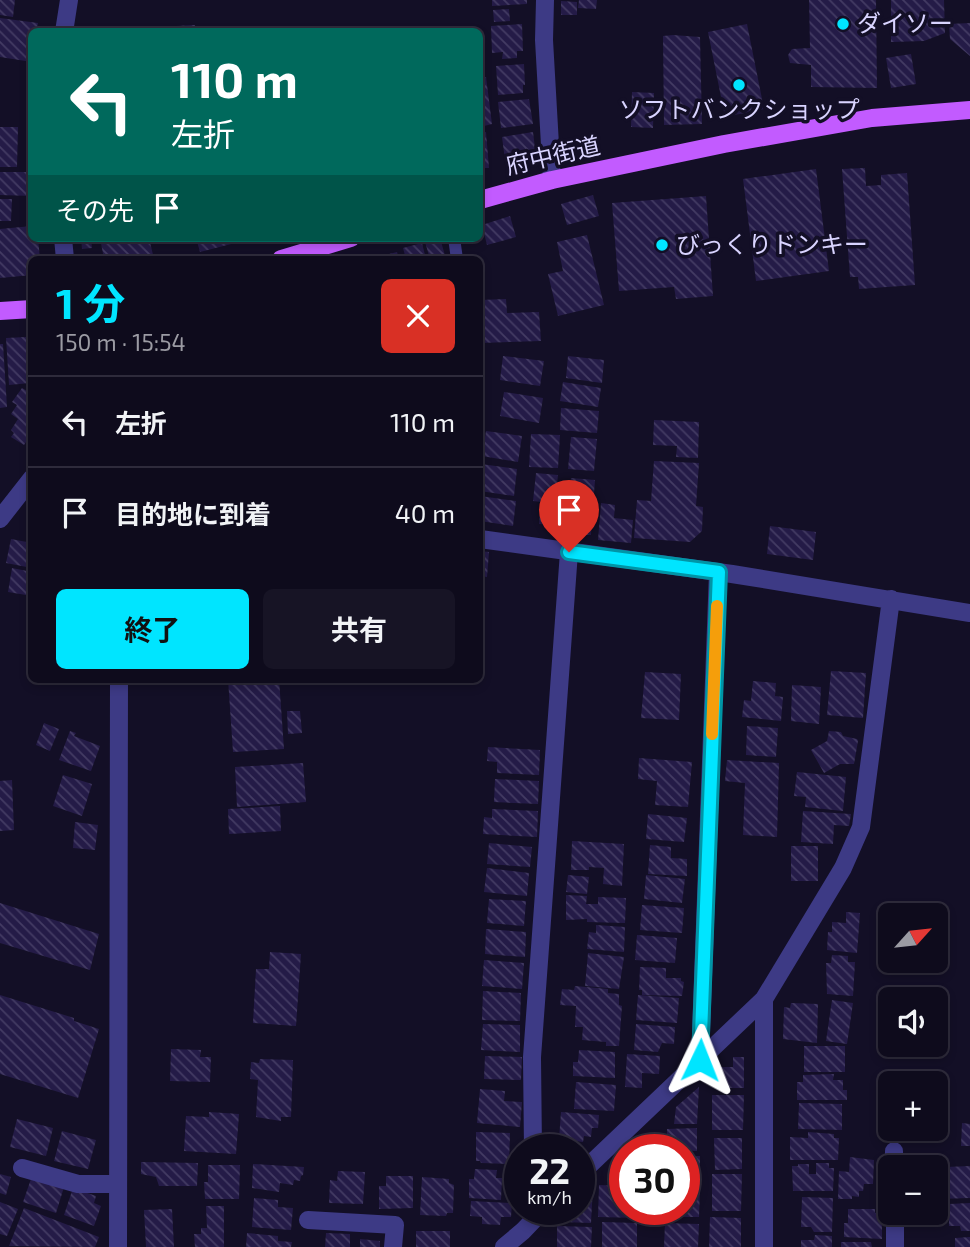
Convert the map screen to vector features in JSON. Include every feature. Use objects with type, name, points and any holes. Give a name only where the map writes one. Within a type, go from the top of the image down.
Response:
[{"type":"main road","name":"府中街道","points":[[483,199],[552,180],[724,144],[872,118],[970,110]]},
{"type":"main road","points":[[291,256],[338,242]]},
{"type":"main road","points":[[0,311],[28,309]]},
{"type":"street","points":[[65,28],[69,0]]},
{"type":"street","points":[[545,0],[544,40],[552,180]]},
{"type":"street","points":[[0,519],[28,483]]},
{"type":"street","points":[[483,539],[719,572],[970,613]]},
{"type":"street","points":[[533,1134],[533,1057],[569,552]]},
{"type":"street","points":[[700,1060],[719,572]]},
{"type":"street","points":[[595,1160],[764,999],[843,868],[861,827],[891,600]]},
{"type":"street","points":[[118,1247],[119,683]]},
{"type":"street","points":[[764,999],[764,1247]]},
{"type":"street","points":[[22,1168],[78,1184],[117,1184]]},
{"type":"street","points":[[308,1220],[395,1225],[393,1247]]},
{"type":"street","points":[[895,1225],[895,1247]]},
{"type":"street","points":[[504,1247],[523,1239]]},
{"type":"building","points":[[0,0],[15,0],[13,17],[0,15]]},
{"type":"building","points":[[492,0],[527,0],[527,4],[492,6]]},
{"type":"building","points":[[579,0],[597,0],[596,9],[578,8]]},
{"type":"building","name":"ダイソー","points":[[809,0],[876,0],[877,88],[811,87],[811,65],[790,63],[788,55],[792,49],[810,48]]},
{"type":"building","points":[[891,0],[944,0],[945,33],[924,41],[891,42]]},
{"type":"building","points":[[561,1],[577,2],[577,15],[561,15]]},
{"type":"building","points":[[509,9],[510,21],[494,22],[493,10]]},
{"type":"building","points":[[0,18],[38,23],[37,28],[28,28],[28,61],[0,57]]},
{"type":"building","points":[[970,23],[970,56],[950,39],[949,24]]},
{"type":"building","points":[[522,24],[523,51],[517,51],[517,58],[502,59],[503,52],[492,53],[491,26]]},
{"type":"building","points":[[747,24],[764,109],[725,117],[708,32]]},
{"type":"building","points":[[195,25],[195,28],[158,27]]},
{"type":"building","points":[[663,36],[700,37],[702,124],[664,125]]},
{"type":"building","points":[[911,54],[916,84],[891,88],[886,58]]},
{"type":"building","points":[[524,64],[523,93],[498,95],[496,66]]},
{"type":"building","points":[[486,77],[492,124],[483,126],[483,78]]},
{"type":"building","points":[[632,92],[654,93],[653,128],[631,127]]},
{"type":"building","points":[[529,99],[533,124],[501,128],[498,102]]},
{"type":"building","points":[[0,127],[18,127],[17,167],[0,167]]},
{"type":"building","points":[[483,132],[486,132],[489,168],[483,168]]},
{"type":"building","points":[[533,132],[536,156],[505,160],[502,137]]},
{"type":"building","points":[[865,168],[866,186],[881,185],[881,175],[907,173],[915,285],[859,289],[858,277],[850,277],[842,169]]},
{"type":"building","points":[[816,169],[829,271],[756,281],[743,179]]},
{"type":"building","points":[[0,172],[28,172],[28,196],[0,195]]},
{"type":"building","points":[[593,195],[599,216],[567,225],[561,204]]},
{"type":"building","name":"びっくりドンキー","points":[[706,196],[713,296],[676,299],[674,287],[619,291],[612,203]]},
{"type":"building","points":[[0,199],[12,199],[11,221],[0,221]]},
{"type":"building","points":[[510,216],[516,237],[487,245],[483,225]]},
{"type":"building","points":[[28,226],[28,242],[38,242],[40,256],[28,256],[28,275],[0,278],[0,229]]},
{"type":"building","points":[[587,235],[604,305],[558,316],[548,274],[563,271],[557,242]]},
{"type":"building","points":[[81,242],[91,242],[92,248],[82,249]]},
{"type":"building","points":[[101,242],[150,242],[153,256],[103,256]]},
{"type":"building","points":[[197,242],[239,242],[200,252]]},
{"type":"building","points":[[425,242],[441,242],[445,256],[429,256]]},
{"type":"building","points":[[422,243],[425,256],[405,256],[403,248]]},
{"type":"building","points":[[397,252],[398,256],[382,256]]},
{"type":"building","points":[[506,299],[507,313],[539,312],[541,341],[483,343],[483,300]]},
{"type":"building","points":[[26,337],[28,383],[9,385],[6,338]]},
{"type":"building","points":[[0,344],[3,344],[7,407],[0,408]]},
{"type":"building","points":[[503,356],[544,361],[540,386],[500,380]]},
{"type":"building","points":[[568,356],[604,360],[602,383],[566,378]]},
{"type":"building","points":[[563,382],[601,388],[598,407],[560,401]]},
{"type":"building","points":[[22,388],[28,391],[28,439],[24,445],[11,437],[14,433],[11,430],[18,419],[11,414],[17,405],[12,402]]},
{"type":"building","points":[[504,392],[543,398],[539,423],[500,416]]},
{"type":"building","points":[[561,408],[599,411],[597,433],[560,430]]},
{"type":"building","points":[[654,420],[699,422],[698,458],[676,457],[677,446],[653,445]]},
{"type":"building","points":[[486,431],[522,436],[518,462],[483,456]]},
{"type":"building","points":[[531,434],[560,435],[558,468],[529,467]]},
{"type":"building","points":[[571,437],[597,439],[594,471],[568,469]]},
{"type":"building","points":[[654,461],[699,463],[696,506],[703,507],[702,531],[690,542],[634,538],[637,500],[651,501]]},
{"type":"building","points":[[483,464],[517,469],[514,496],[483,491]]},
{"type":"building","points":[[536,473],[558,475],[553,525],[539,524],[541,502],[533,501]]},
{"type":"building","points":[[571,478],[595,480],[591,535],[577,534],[579,509],[568,508]]},
{"type":"building","points":[[483,496],[516,501],[513,526],[483,521]]},
{"type":"building","points":[[601,503],[615,505],[614,518],[633,520],[631,543],[598,540]]},
{"type":"building","points":[[770,526],[816,532],[813,560],[767,554]]},
{"type":"building","points":[[11,539],[28,542],[28,567],[6,563]]},
{"type":"building","points":[[483,551],[489,552],[487,577],[483,576]]},
{"type":"building","points":[[12,568],[28,571],[28,595],[8,592]]},
{"type":"building","points":[[831,671],[866,673],[863,718],[827,715]]},
{"type":"building","points":[[645,672],[681,674],[679,720],[641,718]]},
{"type":"building","points":[[753,681],[776,683],[775,696],[783,697],[781,721],[742,717],[744,700],[751,701]]},
{"type":"building","points":[[228,683],[279,683],[284,749],[233,752]]},
{"type":"building","points":[[792,685],[821,687],[819,724],[791,721]]},
{"type":"building","points":[[287,711],[300,711],[302,733],[288,734]]},
{"type":"building","points":[[44,723],[59,729],[50,751],[36,745]]},
{"type":"building","points":[[747,726],[778,728],[776,757],[746,755]]},
{"type":"building","points":[[70,731],[76,733],[74,736],[100,746],[91,771],[59,760]]},
{"type":"building","points":[[829,731],[841,732],[843,736],[858,741],[854,764],[840,764],[824,773],[811,750],[827,741]]},
{"type":"building","points":[[488,747],[540,750],[539,775],[497,773],[497,762],[487,761]]},
{"type":"building","points":[[639,758],[692,762],[688,807],[655,805],[657,781],[638,779]]},
{"type":"building","points":[[727,760],[779,763],[777,837],[743,835],[745,783],[725,781]]},
{"type":"building","points":[[303,763],[306,802],[237,807],[235,767]]},
{"type":"building","points":[[797,772],[846,777],[843,811],[805,807],[806,797],[794,796]]},
{"type":"building","points":[[63,775],[92,784],[82,816],[53,806]]},
{"type":"building","points":[[495,779],[539,781],[538,804],[494,802]]},
{"type":"building","points":[[12,780],[14,830],[0,831],[0,781]]},
{"type":"building","points":[[280,806],[281,831],[229,834],[228,809]]},
{"type":"building","points":[[492,809],[538,811],[537,837],[483,834],[484,817],[492,818]]},
{"type":"building","points":[[803,811],[851,814],[849,826],[834,825],[833,844],[801,842]]},
{"type":"building","points":[[648,814],[687,818],[684,842],[646,839]]},
{"type":"building","points":[[75,822],[98,825],[95,850],[73,848]]},
{"type":"building","points":[[572,841],[624,844],[622,886],[603,884],[604,868],[571,870]]},
{"type":"building","points":[[489,843],[532,847],[530,867],[487,864]]},
{"type":"building","points":[[650,845],[671,847],[671,858],[687,859],[687,876],[648,874]]},
{"type":"building","points":[[791,846],[818,846],[818,881],[791,881]]},
{"type":"building","points":[[487,868],[529,873],[527,896],[484,892]]},
{"type":"building","points":[[568,875],[589,877],[587,894],[566,892]]},
{"type":"building","points":[[646,875],[685,879],[682,903],[644,899]]},
{"type":"building","points":[[566,895],[587,896],[586,904],[598,904],[598,897],[626,898],[625,923],[566,920]]},
{"type":"building","points":[[489,899],[526,901],[524,926],[487,923]]},
{"type":"building","points":[[0,903],[99,934],[90,970],[0,943]]},
{"type":"building","points":[[642,905],[684,908],[682,933],[640,930]]},
{"type":"building","points":[[846,912],[860,913],[857,953],[827,950],[828,932],[832,932],[832,922],[846,923]]},
{"type":"building","points":[[596,925],[625,927],[624,952],[587,949],[589,932],[596,933]]},
{"type":"building","points":[[486,929],[526,932],[525,957],[485,954]]},
{"type":"building","points":[[637,935],[677,938],[675,963],[635,960]]},
{"type":"building","points":[[270,952],[301,954],[296,1026],[253,1023],[256,969],[269,969]]},
{"type":"building","points":[[588,953],[624,957],[619,989],[585,986]]},
{"type":"building","points":[[832,955],[848,956],[848,962],[855,962],[853,996],[827,994],[826,963],[831,963]]},
{"type":"building","points":[[484,960],[524,963],[522,989],[482,986]]},
{"type":"building","points":[[640,967],[666,968],[666,978],[681,978],[684,982],[682,996],[642,995],[642,990],[639,990]]},
{"type":"building","points":[[575,986],[608,989],[608,993],[619,994],[619,1005],[622,1006],[619,1046],[582,1040],[583,1027],[575,1027],[576,1006],[560,1005],[562,989],[574,990]]},
{"type":"building","points":[[483,991],[521,993],[520,1021],[482,1020]]},
{"type":"building","points":[[0,995],[74,1018],[74,1021],[99,1029],[78,1098],[0,1074]]},
{"type":"building","points":[[638,995],[679,998],[677,1023],[636,1020]]},
{"type":"building","points":[[832,1000],[853,1003],[847,1044],[826,1041]]},
{"type":"building","points":[[791,1003],[818,1004],[817,1043],[783,1039],[784,1007],[790,1008]]},
{"type":"building","points":[[483,1024],[520,1025],[520,1052],[481,1050]]},
{"type":"building","points":[[636,1024],[675,1027],[674,1044],[662,1043],[658,1052],[634,1050]]},
{"type":"building","points":[[804,1046],[845,1046],[845,1072],[804,1072]]},
{"type":"building","points":[[171,1049],[201,1050],[200,1057],[211,1057],[210,1082],[170,1081]]},
{"type":"building","points":[[579,1050],[615,1052],[615,1078],[573,1076],[573,1062],[578,1062]]},
{"type":"building","points":[[627,1054],[660,1056],[659,1074],[642,1073],[642,1088],[625,1087]]},
{"type":"building","points":[[485,1056],[522,1057],[521,1080],[484,1079]]},
{"type":"building","points":[[733,1057],[744,1057],[744,1088],[720,1088],[720,1067],[733,1067]]},
{"type":"building","points":[[260,1059],[293,1060],[291,1117],[281,1117],[281,1121],[256,1117],[258,1080],[250,1079],[251,1062],[259,1063]]},
{"type":"building","points":[[834,1074],[833,1080],[843,1080],[847,1100],[797,1100],[797,1082],[803,1082],[803,1075]]},
{"type":"building","points":[[576,1082],[616,1085],[614,1111],[574,1109]]},
{"type":"building","points":[[699,1087],[697,1124],[674,1124],[676,1107]]},
{"type":"building","points":[[480,1089],[505,1091],[504,1101],[522,1102],[520,1127],[477,1123]]},
{"type":"building","points":[[712,1095],[744,1095],[743,1130],[712,1130]]},
{"type":"building","points":[[799,1103],[842,1104],[842,1130],[798,1129]]},
{"type":"building","points":[[209,1112],[239,1114],[236,1154],[184,1151],[186,1116],[209,1117]]},
{"type":"building","points":[[561,1112],[599,1115],[598,1128],[592,1128],[591,1134],[559,1134]]},
{"type":"building","points":[[17,1119],[53,1128],[46,1156],[10,1147]]},
{"type":"building","points":[[962,1123],[970,1124],[970,1146],[961,1146]]},
{"type":"building","points":[[697,1128],[697,1134],[667,1134],[667,1129]]},
{"type":"building","points":[[62,1131],[96,1140],[88,1169],[54,1161]]},
{"type":"building","points":[[476,1132],[510,1133],[504,1134],[504,1164],[476,1161]]},
{"type":"building","points":[[808,1132],[834,1134],[834,1138],[839,1138],[838,1160],[790,1160],[790,1137],[808,1138]]},
{"type":"building","points":[[714,1138],[742,1138],[742,1169],[715,1170]]},
{"type":"building","points":[[850,1157],[874,1160],[873,1184],[864,1184],[863,1191],[859,1191],[859,1197],[838,1199],[839,1171],[849,1172]]},
{"type":"building","points":[[141,1162],[198,1163],[197,1186],[159,1186],[156,1177],[141,1174]]},
{"type":"building","points":[[816,1163],[829,1163],[829,1168],[834,1168],[833,1191],[793,1191],[792,1166],[809,1164],[809,1174],[816,1174]]},
{"type":"building","points":[[253,1164],[304,1167],[303,1175],[300,1181],[294,1180],[293,1185],[280,1183],[279,1192],[252,1188]]},
{"type":"building","points":[[208,1165],[240,1165],[239,1199],[205,1199],[204,1182],[208,1182]]},
{"type":"building","points":[[970,1166],[970,1198],[948,1199],[948,1167]]},
{"type":"building","points":[[475,1169],[497,1170],[496,1178],[502,1178],[501,1200],[469,1198],[469,1179],[474,1179]]},
{"type":"building","points":[[338,1171],[365,1172],[363,1204],[329,1203],[330,1180],[337,1181]]},
{"type":"building","points":[[0,1174],[11,1177],[6,1195],[0,1193]]},
{"type":"building","points":[[712,1174],[742,1174],[741,1211],[712,1211]]},
{"type":"building","points":[[32,1176],[64,1187],[56,1213],[23,1202]]},
{"type":"building","points":[[386,1176],[413,1176],[413,1208],[379,1209],[379,1186],[386,1186]]},
{"type":"building","points":[[422,1177],[449,1179],[449,1183],[454,1185],[453,1213],[447,1213],[446,1216],[420,1215]]},
{"type":"building","points":[[599,1185],[609,1185],[609,1217],[598,1217]]},
{"type":"building","points":[[73,1188],[96,1196],[94,1203],[101,1206],[94,1226],[64,1215]]},
{"type":"building","points":[[802,1197],[833,1198],[832,1232],[814,1232],[811,1227],[801,1227]]},
{"type":"building","points":[[254,1198],[278,1200],[278,1207],[293,1208],[291,1230],[252,1227]]},
{"type":"building","points":[[471,1201],[504,1203],[504,1217],[501,1217],[500,1225],[482,1224],[482,1217],[470,1216]]},
{"type":"building","points":[[0,1202],[18,1209],[7,1236],[0,1234]]},
{"type":"building","points":[[970,1203],[970,1231],[961,1231],[960,1226],[949,1226],[949,1204]]},
{"type":"building","points":[[206,1206],[224,1206],[224,1247],[195,1247],[194,1234],[201,1234],[201,1228],[207,1228]]},
{"type":"building","points":[[24,1208],[99,1237],[95,1247],[9,1246]]},
{"type":"building","points":[[172,1209],[174,1247],[146,1247],[144,1210]]},
{"type":"building","points":[[848,1209],[875,1209],[875,1213],[878,1213],[878,1225],[882,1225],[882,1239],[844,1237],[844,1223],[848,1223]]},
{"type":"building","points":[[710,1217],[741,1218],[741,1247],[709,1247]]},
{"type":"building","points":[[602,1222],[609,1222],[609,1225],[637,1225],[637,1247],[602,1247]]},
{"type":"building","points":[[665,1225],[699,1225],[698,1247],[664,1247]]},
{"type":"building","points":[[557,1226],[592,1227],[591,1247],[557,1247]]},
{"type":"building","points":[[416,1231],[450,1231],[450,1247],[416,1247]]},
{"type":"building","points":[[247,1233],[278,1236],[278,1241],[292,1242],[291,1247],[246,1247]]},
{"type":"building","points":[[326,1233],[350,1234],[350,1247],[325,1247]]},
{"type":"building","points":[[815,1235],[832,1236],[832,1247],[801,1247],[801,1240],[814,1240]]},
{"type":"building","points":[[970,1237],[970,1247],[955,1247],[955,1238]]},
{"type":"building","points":[[360,1239],[380,1241],[380,1247],[360,1247]]},
{"type":"building","points":[[841,1242],[871,1242],[872,1247],[841,1247]]},
{"type":"slow traffic","points":[[712,734],[717,606]]},
{"type":"place","name":"ダイソー","points":[[843,24]]},
{"type":"place","name":"ソフトバンクショップ","points":[[739,85]]},
{"type":"place","name":"びっくりドンキー","points":[[662,245]]},
{"type":"route","points":[[569,552],[719,572],[700,1060]]}]
